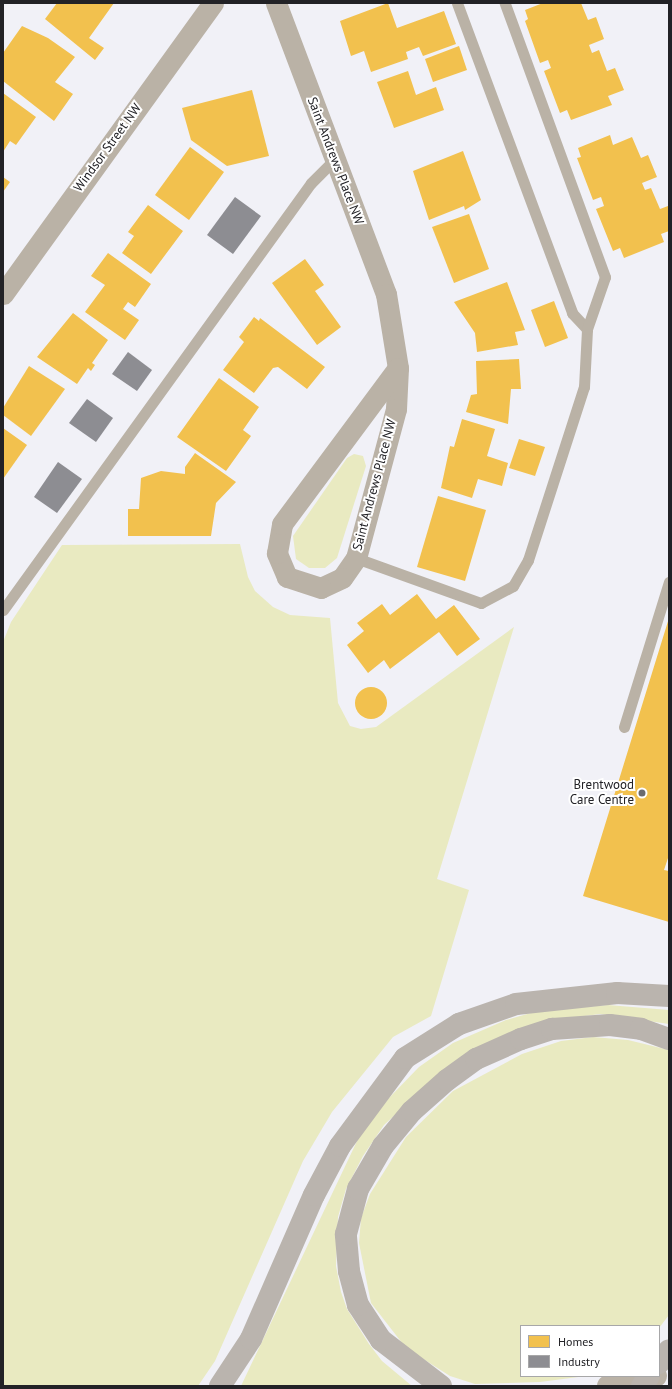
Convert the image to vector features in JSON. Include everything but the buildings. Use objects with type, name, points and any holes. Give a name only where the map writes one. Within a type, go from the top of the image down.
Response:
[{"type":"highway","points":[[220,1386],[251,1339],[314,1195],[340,1146],[405,1058],[459,1024],[516,1004],[609,993],[669,996]]},
{"type":"highway","points":[[441,1386],[381,1340],[358,1305],[349,1271],[346,1234],[358,1189],[382,1146],[412,1111],[447,1080],[476,1058],[521,1039],[552,1029],[610,1025],[641,1029],[669,1039]]},
{"type":"highway","points":[[660,1362],[669,1350]]},
{"type":"highway","points":[[642,1386],[648,1377]]},
{"type":"street","name":"Windsor Street NW","points":[[3,294],[214,3]]},
{"type":"street","name":"Saint Andrews Place NW","points":[[276,3],[334,160],[386,294],[398,368],[396,409],[356,558],[342,578],[321,588],[287,577],[278,554],[282,524],[398,368]]},
{"type":"street","points":[[608,1386],[653,1377]]},
{"type":"lane","points":[[457,3],[572,313],[587,329]]},
{"type":"lane","points":[[356,558],[481,603],[513,586],[528,560],[584,387],[587,329],[605,277],[505,3]]},
{"type":"lane","points":[[3,610],[312,183],[334,160]]},
{"type":"lane","points":[[624,726],[669,582]]},
{"type":"green space","points":[[354,454],[363,456],[366,466],[337,558],[325,568],[309,568],[296,559],[293,536],[347,458]]},
{"type":"green space","points":[[240,544],[248,577],[255,591],[273,607],[290,615],[330,618],[338,703],[350,726],[361,729],[376,727],[514,627],[437,879],[469,890],[431,1016],[393,1037],[332,1112],[303,1161],[215,1361],[198,1386],[3,1386],[3,642],[11,622],[62,545]]},
{"type":"green space","points":[[608,1005],[669,1010],[669,1024],[600,1014],[540,1022],[446,1068],[384,1125],[363,1156],[346,1189],[338,1217],[336,1266],[341,1292],[347,1309],[369,1344],[382,1361],[412,1386],[241,1386],[358,1139],[388,1099],[419,1067],[453,1043],[506,1020],[538,1011]]},
{"type":"green space","points":[[593,1037],[628,1040],[669,1050],[669,1315],[660,1327],[660,1325],[520,1325],[520,1377],[578,1377],[540,1382],[475,1384],[450,1376],[406,1348],[371,1303],[359,1243],[361,1218],[370,1194],[406,1137],[453,1091],[522,1054],[561,1041]]},
{"type":"place","name":"Brentwood Care Centre","points":[[642,793]]}]
